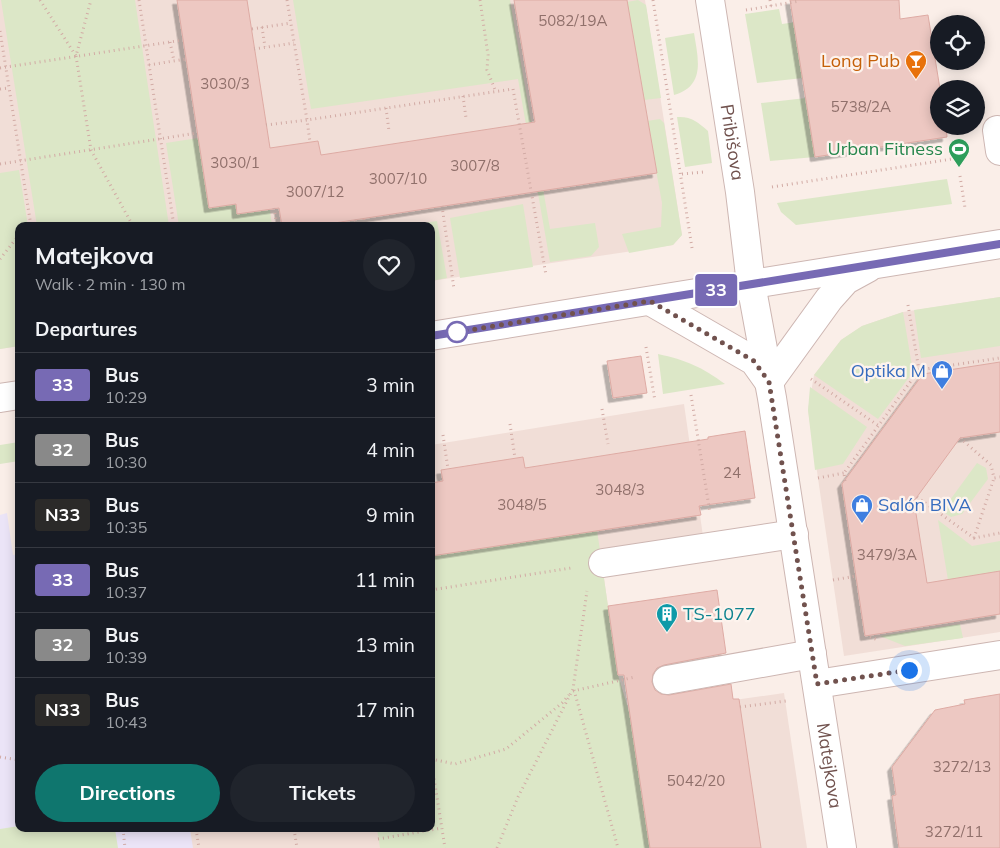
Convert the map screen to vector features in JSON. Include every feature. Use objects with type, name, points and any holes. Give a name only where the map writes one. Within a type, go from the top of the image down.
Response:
[{"type":"street","name":"Pribišova","points":[[710,0],[740,192],[751,284]]},
{"type":"street","points":[[435,335],[1000,244]]},
{"type":"street","points":[[650,301],[754,361],[769,382],[829,299],[846,280],[876,264]]},
{"type":"street","name":"Matejkova","points":[[751,284],[794,534],[842,848]]},
{"type":"street","points":[[0,398],[15,396]]},
{"type":"street","points":[[597,564],[794,534]]},
{"type":"street","points":[[667,680],[812,654]]},
{"type":"street","points":[[817,684],[1000,655]]},
{"type":"path","points":[[40,0],[76,56],[91,150],[131,222]]},
{"type":"path","points":[[76,56],[91,0]]},
{"type":"path","points":[[139,0],[173,222]]},
{"type":"path","points":[[287,0],[310,142]]},
{"type":"path","points":[[480,0],[488,55],[487,70],[496,92]]},
{"type":"path","points":[[653,0],[682,174],[692,248]]},
{"type":"path","points":[[770,0],[771,6]]},
{"type":"path","points":[[739,11],[800,2]]},
{"type":"path","points":[[252,29],[291,22]]},
{"type":"path","points":[[262,27],[265,47]]},
{"type":"path","points":[[0,32],[30,220]]},
{"type":"path","points":[[0,68],[183,40]]},
{"type":"path","points":[[170,42],[174,61]]},
{"type":"path","points":[[254,49],[294,42]]},
{"type":"path","points":[[149,65],[186,59]]},
{"type":"path","points":[[0,89],[9,88]]},
{"type":"path","points":[[266,125],[513,89],[546,275]]},
{"type":"path","points":[[463,96],[466,118]]},
{"type":"path","points":[[386,108],[389,131]]},
{"type":"path","points":[[0,164],[197,133]]},
{"type":"path","points":[[766,188],[966,157]]},
{"type":"path","points":[[682,174],[710,172]]},
{"type":"path","points":[[960,176],[966,208]]},
{"type":"path","points":[[442,206],[454,289]]},
{"type":"path","points":[[274,208],[276,222]]},
{"type":"path","points":[[0,259],[15,240]]},
{"type":"path","points":[[810,479],[844,473],[918,370],[908,305]]},
{"type":"path","points":[[646,347],[655,401]]},
{"type":"path","points":[[918,370],[1000,358]]},
{"type":"path","points":[[806,376],[879,426]]},
{"type":"path","points":[[690,395],[715,546]]},
{"type":"path","points":[[602,409],[608,444]]},
{"type":"path","points":[[510,424],[515,458]]},
{"type":"path","points":[[443,435],[448,469]]},
{"type":"path","points":[[960,438],[991,465],[994,478],[974,538]]},
{"type":"path","points":[[844,473],[845,480]]},
{"type":"path","points":[[994,478],[1000,477]]},
{"type":"path","points":[[917,498],[974,538],[1000,533]]},
{"type":"path","points":[[435,589],[597,564],[574,690],[518,797],[497,848]]},
{"type":"path","points":[[825,581],[856,576]]},
{"type":"path","points":[[435,759],[455,764],[506,748],[562,704],[574,690],[648,674],[667,680]]},
{"type":"path","points":[[574,690],[618,848]]},
{"type":"path","points":[[740,707],[789,700]]},
{"type":"path","points":[[0,757],[15,759]]},
{"type":"path","points":[[435,783],[445,848]]},
{"type":"path","points":[[435,829],[442,828]]},
{"type":"path","points":[[123,832],[125,848]]},
{"type":"path","points":[[197,832],[200,848]]},
{"type":"path","points":[[294,832],[297,848]]},
{"type":"path","points":[[378,839],[419,832]]},
{"type":"shaded area","points":[[0,0],[645,0],[682,235],[673,245],[435,280],[435,222],[15,222],[15,347],[0,349]]},
{"type":"shaded area","points":[[1000,297],[1000,632],[844,656],[808,410],[814,375],[841,340],[862,326],[903,312]]},
{"type":"shaded area","points":[[684,404],[704,543],[601,558],[618,675],[630,715],[784,693],[807,848],[190,848],[188,832],[435,832],[435,444]]},
{"type":"shaded area","points":[[7,513],[13,555],[15,555],[15,832],[190,832],[193,848],[0,848],[0,515]]},
{"type":"green space","points":[[1,0],[135,0],[168,222],[36,222]]},
{"type":"green space","points":[[293,0],[510,0],[550,229],[595,223],[599,247],[591,256],[550,262],[518,79],[311,109]]},
{"type":"green space","points":[[638,0],[646,5],[661,98],[644,100],[627,2]]},
{"type":"green space","points":[[779,9],[782,24],[803,21],[803,78],[757,83],[745,14]]},
{"type":"green space","points":[[694,33],[698,61],[695,78],[684,91],[674,95],[665,38]]},
{"type":"green space","points":[[806,98],[815,157],[770,161],[761,103]]},
{"type":"green space","points":[[677,117],[686,117],[694,120],[708,131],[712,163],[685,167]]},
{"type":"green space","points":[[660,119],[664,123],[682,235],[673,245],[629,253],[622,234],[661,227],[662,203],[647,121]]},
{"type":"green space","points":[[198,138],[209,208],[236,204],[238,214],[270,210],[272,222],[178,222],[166,143]]},
{"type":"green space","points":[[19,170],[27,222],[15,222],[15,347],[0,349],[0,173]]},
{"type":"green space","points":[[947,179],[952,204],[796,225],[781,212],[777,203]]},
{"type":"green space","points":[[523,204],[533,267],[460,278],[450,218]]},
{"type":"green space","points":[[437,221],[447,278],[435,280],[435,222],[430,222]]},
{"type":"green space","points":[[1000,297],[1000,346],[921,358],[914,310]]},
{"type":"green space","points":[[903,312],[913,372],[878,419],[814,375],[841,340],[862,326]]},
{"type":"green space","points":[[658,354],[693,365],[725,384],[663,394]]},
{"type":"green space","points":[[810,387],[867,427],[843,464],[815,470],[808,410]]},
{"type":"green space","points":[[15,443],[15,462],[0,464],[0,445]]},
{"type":"green space","points":[[977,463],[986,468],[988,479],[962,514],[951,517],[942,511]]},
{"type":"green space","points":[[938,520],[972,546],[1000,541],[1000,571],[948,580]]},
{"type":"green space","points":[[597,530],[618,675],[630,715],[650,848],[380,848],[377,832],[435,832],[435,555]]},
{"type":"green space","points":[[960,624],[963,638],[905,646],[880,636]]},
{"type":"green space","points":[[15,827],[15,832],[115,832],[118,848],[0,848],[0,829]]},
{"type":"building","points":[[177,0],[247,0],[270,148],[318,141],[321,155],[535,122],[514,0],[627,0],[657,173],[341,222],[281,222],[279,208],[237,214],[236,204],[209,208]]},
{"type":"building","points":[[790,0],[899,0],[900,19],[928,15],[930,27],[930,70],[937,70],[939,80],[930,80],[930,135],[947,135],[947,137],[815,157]]},
{"type":"building","points":[[641,356],[647,393],[613,398],[607,361]]},
{"type":"building","points":[[1000,362],[1000,432],[960,438],[914,501],[927,583],[1000,571],[1000,614],[865,636],[842,484],[923,374]]},
{"type":"building","points":[[745,431],[755,498],[699,506],[701,515],[435,555],[435,482],[443,481],[441,470],[523,457],[525,468],[708,439],[708,437]]},
{"type":"building","points":[[717,590],[726,653],[664,665],[657,668],[653,674],[652,682],[655,690],[661,694],[669,695],[731,684],[733,699],[739,699],[761,848],[650,848],[624,675],[618,675],[608,606]]},
{"type":"building","points":[[1000,694],[1000,848],[899,848],[892,796],[896,795],[892,767],[935,710],[965,704],[964,700]]},
{"type":"bus line","name":"33","points":[[435,335],[1000,244]]},
{"type":"place","name":"Long Pub","points":[[916,80]]},
{"type":"place","name":"Urban Fitness","points":[[959,168]]},
{"type":"place","name":"Optika M","points":[[942,390]]},
{"type":"place","name":"Salón BIVA","points":[[862,524]]},
{"type":"place","name":"TS-1077","points":[[667,633]]},
{"type":"route","points":[[457,332],[650,301],[754,361],[769,382],[817,684],[909,670]]}]
